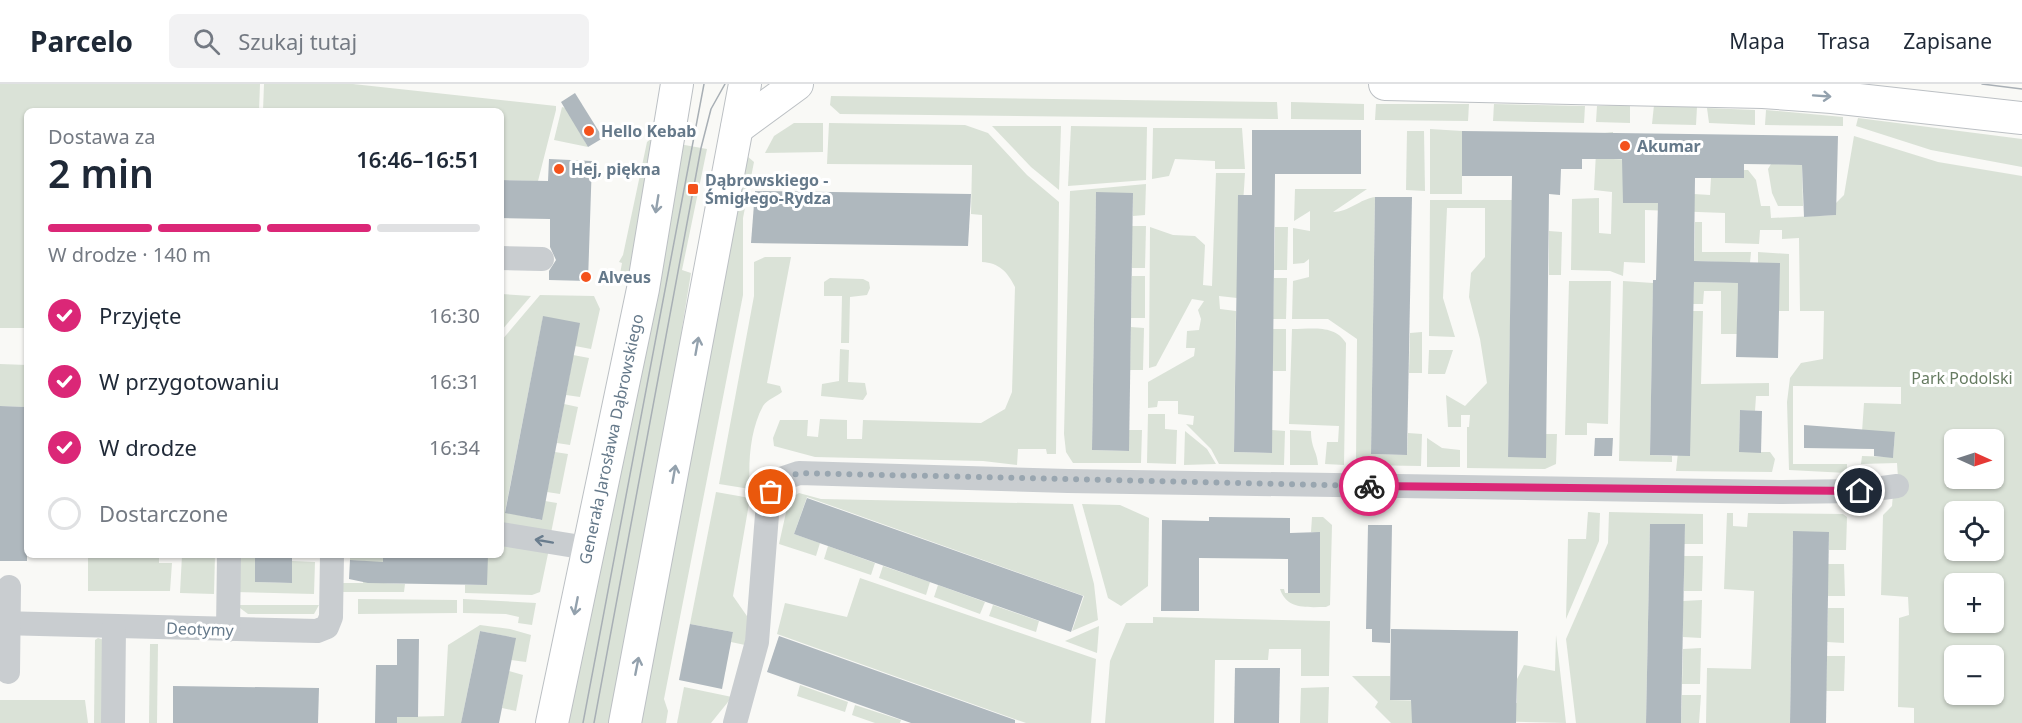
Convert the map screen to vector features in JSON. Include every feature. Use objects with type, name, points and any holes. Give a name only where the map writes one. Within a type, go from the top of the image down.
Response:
[{"type":"main road","name":"Generała Jarosława Dąbrowskiego","points":[[552,723],[643,289],[677,84]]},
{"type":"main road","points":[[625,723],[746,84]]},
{"type":"main road","points":[[737,128],[797,84]]},
{"type":"main road","points":[[1385,84],[1761,92],[1832,97],[2022,118]]},
{"type":"street","points":[[504,258],[542,259]]},
{"type":"street","points":[[735,723],[757,642],[768,502],[778,480],[799,473],[1068,481],[1782,492],[1860,491],[1897,486]]},
{"type":"street","points":[[504,534],[587,548]]},
{"type":"street","points":[[228,630],[229,558]]},
{"type":"street","name":"Deotymy","points":[[5,623],[317,631],[327,627],[332,595],[332,558]]},
{"type":"street","points":[[8,672],[5,623],[9,587]]},
{"type":"street","points":[[113,723],[114,626]]},
{"type":"green space","points":[[0,84],[260,84],[259,108],[24,108],[24,328],[0,328]]},
{"type":"green space","points":[[264,84],[353,84],[556,106],[556,110],[538,181],[504,180],[504,108],[263,108]]},
{"type":"green space","points":[[831,96],[1277,102],[1278,119],[840,114],[830,105]]},
{"type":"green space","points":[[1291,102],[1364,104],[1364,120],[1291,119]]},
{"type":"green space","points":[[1376,104],[1469,104],[1468,121],[1375,120]]},
{"type":"green space","points":[[1494,104],[1585,106],[1584,123],[1493,121]]},
{"type":"green space","points":[[1630,105],[1630,123],[1596,122],[1597,106]]},
{"type":"green space","points":[[1654,105],[1697,107],[1696,125],[1652,124]]},
{"type":"green space","points":[[562,107],[588,114],[575,124],[588,147],[554,140]]},
{"type":"green space","points":[[1707,108],[1755,110],[1755,125],[1709,123]]},
{"type":"green space","points":[[1766,110],[1843,117],[1843,126],[1765,125]]},
{"type":"green space","points":[[1858,118],[2022,139],[2022,167],[1931,150],[1856,126]]},
{"type":"green space","points":[[794,123],[823,123],[823,152],[765,153],[774,136]]},
{"type":"green space","points":[[829,123],[965,125],[988,133],[1027,175],[1059,202],[1056,454],[1047,454],[1046,449],[1018,449],[1017,465],[983,461],[815,457],[774,446],[773,438],[780,420],[808,420],[807,436],[818,437],[820,419],[847,420],[847,439],[862,439],[863,420],[981,423],[1005,409],[1012,392],[1015,287],[1002,269],[982,262],[982,215],[971,214],[972,165],[827,164]]},
{"type":"green space","points":[[992,126],[1061,126],[1059,190],[1031,167]]},
{"type":"green space","points":[[1071,126],[1147,127],[1146,180],[1068,186]]},
{"type":"green space","points":[[1153,128],[1242,128],[1245,169],[1215,169],[1215,161],[1175,159],[1169,176],[1152,179]]},
{"type":"green space","points":[[1430,129],[1462,131],[1462,194],[1430,194]]},
{"type":"green space","points":[[1407,131],[1424,131],[1425,191],[1406,190]]},
{"type":"green space","name":"Park Podolski","points":[[1613,132],[1613,159],[1636,160],[1629,191],[1623,191],[1623,203],[1694,203],[1694,194],[1710,195],[1711,178],[1744,178],[1744,170],[1748,170],[1756,180],[1761,206],[1770,206],[1771,218],[1836,215],[1836,203],[1844,195],[1854,136],[1938,162],[2022,176],[2022,723],[1914,723],[1914,708],[1898,707],[1899,618],[1909,615],[1908,597],[1881,595],[1883,515],[1892,506],[1893,494],[1899,493],[1897,463],[1861,464],[1862,456],[1893,457],[1895,432],[1862,432],[1864,403],[1901,404],[1901,387],[1793,386],[1793,464],[1847,464],[1847,473],[1789,470],[1787,402],[1790,378],[1801,363],[1823,359],[1824,311],[1800,311],[1799,238],[1782,239],[1782,230],[1760,230],[1759,244],[1725,243],[1725,213],[1645,210],[1645,263],[1624,262],[1623,276],[1610,271],[1571,270],[1572,199],[1599,198],[1599,233],[1611,234],[1612,192],[1594,190],[1597,134]]},
{"type":"green space","points":[[652,138],[632,277],[620,274],[622,263],[619,262],[623,255],[647,142]]},
{"type":"green space","points":[[679,144],[707,149],[682,270],[691,273],[682,328],[675,401],[611,723],[567,723]]},
{"type":"green space","points":[[747,156],[754,162],[743,218],[743,295],[664,699],[668,711],[666,723],[640,723]]},
{"type":"green space","points":[[1771,164],[1802,165],[1803,206],[1778,206],[1772,193],[1768,169]]},
{"type":"green space","points":[[1216,173],[1245,173],[1237,298],[1219,296],[1220,309],[1236,311],[1234,452],[1271,453],[1272,430],[1285,431],[1284,465],[1219,464],[1211,449],[1186,424],[1193,425],[1194,416],[1178,414],[1178,401],[1158,401],[1157,407],[1148,408],[1148,382],[1194,356],[1195,348],[1186,348],[1187,331],[1199,330],[1201,319],[1198,310],[1204,301],[1192,299],[1156,366],[1149,368],[1150,227],[1173,235],[1195,236],[1205,245],[1203,285],[1212,286]]},
{"type":"green space","points":[[1146,184],[1145,215],[1133,216],[1133,193],[1096,193],[1092,450],[1129,451],[1129,430],[1142,430],[1141,463],[1073,463],[1066,452],[1064,434],[1070,191]]},
{"type":"green space","points":[[1295,189],[1367,189],[1333,212],[1344,210],[1375,197],[1371,454],[1407,455],[1408,433],[1422,434],[1421,466],[1356,465],[1357,339],[1328,319],[1292,319],[1293,281],[1309,277],[1309,259],[1304,263],[1293,264],[1293,228],[1310,231],[1310,211],[1294,221]]},
{"type":"green space","points":[[1430,200],[1512,200],[1508,457],[1546,457],[1546,434],[1557,434],[1556,464],[1545,469],[1467,468],[1467,427],[1469,427],[1470,415],[1461,415],[1461,427],[1448,427],[1446,395],[1465,406],[1487,383],[1480,339],[1469,297],[1471,273],[1485,257],[1485,208],[1447,208],[1443,298],[1455,337],[1429,336]]},
{"type":"green space","points":[[1695,222],[1702,222],[1702,252],[1751,252],[1750,263],[1694,261]]},
{"type":"green space","points":[[1132,226],[1146,226],[1145,268],[1132,268]]},
{"type":"green space","points":[[1275,227],[1288,227],[1287,270],[1274,270]]},
{"type":"green space","points":[[1549,231],[1562,232],[1561,275],[1549,275]]},
{"type":"green space","points":[[1758,252],[1789,254],[1789,311],[1779,311],[1758,263]]},
{"type":"green space","points":[[765,257],[791,257],[767,383],[780,386],[782,392],[763,406],[755,425],[749,468],[750,489],[719,484],[754,296],[754,262]]},
{"type":"green space","points":[[1132,276],[1145,276],[1145,318],[1131,318]]},
{"type":"green space","points":[[830,278],[863,279],[869,282],[870,288],[867,295],[850,297],[849,343],[841,343],[842,296],[824,296],[824,282]]},
{"type":"green space","points":[[1274,278],[1287,278],[1286,319],[1273,319]]},
{"type":"green space","points":[[1569,281],[1611,281],[1608,424],[1587,423],[1587,435],[1565,435]]},
{"type":"green space","points":[[1623,281],[1653,283],[1650,455],[1672,456],[1672,462],[1619,461]]},
{"type":"green space","points":[[1694,282],[1738,283],[1737,334],[1721,334],[1721,291],[1704,291],[1703,304],[1693,304]]},
{"type":"green space","points":[[504,294],[531,296],[504,328]]},
{"type":"green space","points":[[540,295],[594,296],[600,309],[591,349],[575,346],[543,317],[505,512],[541,520],[545,501],[557,503],[550,538],[504,530],[504,337]]},
{"type":"green space","points":[[1693,311],[1703,311],[1701,384],[1769,383],[1769,396],[1756,396],[1755,411],[1740,410],[1739,452],[1770,452],[1775,459],[1772,472],[1676,471]]},
{"type":"green space","points":[[1131,327],[1144,328],[1143,370],[1130,370]]},
{"type":"green space","points":[[1273,329],[1286,329],[1286,371],[1273,371]]},
{"type":"green space","points":[[1292,329],[1329,330],[1336,333],[1346,343],[1344,465],[1325,464],[1327,442],[1338,442],[1339,426],[1289,424]]},
{"type":"green space","points":[[1422,332],[1422,373],[1409,373],[1410,333]]},
{"type":"green space","points":[[840,349],[849,350],[848,382],[865,383],[867,394],[863,400],[821,396],[822,384],[839,381]]},
{"type":"green space","points":[[1429,350],[1453,350],[1445,374],[1428,374]]},
{"type":"green space","points":[[573,355],[589,358],[580,397],[566,395]]},
{"type":"green space","points":[[0,364],[24,365],[24,407],[0,406]]},
{"type":"green space","points":[[564,404],[578,407],[570,445],[557,443]]},
{"type":"green space","points":[[1148,414],[1165,414],[1165,429],[1177,430],[1176,464],[1147,463]]},
{"type":"green space","points":[[1290,430],[1311,431],[1318,465],[1290,465]]},
{"type":"green space","points":[[1185,431],[1207,449],[1216,464],[1184,465]]},
{"type":"green space","points":[[1427,438],[1442,448],[1460,450],[1460,467],[1427,467]]},
{"type":"green space","points":[[555,452],[568,454],[560,494],[547,492]]},
{"type":"green space","points":[[716,492],[750,498],[733,596],[749,619],[745,645],[731,642],[733,632],[690,624]]},
{"type":"green space","points":[[799,493],[821,499],[1073,504],[1094,584],[1098,620],[1072,631],[1084,596],[807,497],[794,534],[820,543],[816,556],[779,544],[789,499]]},
{"type":"green space","points":[[1082,504],[1120,505],[1149,518],[1148,586],[1121,606],[1108,598]]},
{"type":"green space","points":[[1588,512],[1600,513],[1599,541],[1566,619],[1568,539],[1586,539]]},
{"type":"green space","points":[[1609,512],[1703,514],[1703,544],[1684,544],[1685,524],[1650,524],[1646,723],[1576,723],[1566,639],[1608,543]]},
{"type":"green space","points":[[1727,513],[1733,513],[1733,526],[1747,527],[1748,513],[1843,514],[1847,517],[1846,550],[1829,550],[1829,532],[1793,532],[1790,723],[1706,723],[1707,668],[1751,669],[1754,591],[1724,589]]},
{"type":"green space","points":[[1312,517],[1323,517],[1332,525],[1330,605],[1326,607],[1298,606],[1287,601],[1280,589],[1284,589],[1285,593],[1320,593],[1320,533],[1311,532]]},
{"type":"green space","points":[[504,541],[549,549],[540,592],[532,595],[465,593],[465,585],[487,585],[487,558],[504,558]]},
{"type":"green space","points":[[828,546],[875,563],[871,575],[824,559]]},
{"type":"green space","points":[[1684,556],[1703,556],[1702,591],[1684,591]]},
{"type":"green space","points":[[88,558],[159,558],[159,563],[172,563],[170,591],[88,591]]},
{"type":"green space","points":[[182,558],[215,558],[214,594],[180,593]]},
{"type":"green space","points":[[236,558],[255,558],[255,582],[292,583],[292,561],[315,562],[314,594],[235,592]]},
{"type":"green space","points":[[350,558],[383,558],[383,583],[405,584],[404,592],[341,592],[341,583],[363,583],[364,561],[350,560]]},
{"type":"green space","points":[[1828,564],[1844,564],[1845,596],[1828,596]]},
{"type":"green space","points":[[883,566],[930,582],[926,595],[879,578]]},
{"type":"green space","points":[[860,578],[1096,659],[1091,723],[1026,723],[777,634],[785,603],[847,617]]},
{"type":"green space","points":[[938,585],[985,602],[980,614],[934,597]]},
{"type":"green space","points":[[358,599],[457,600],[457,613],[358,614]]},
{"type":"green space","points":[[463,599],[536,603],[532,625],[518,623],[519,617],[506,614],[463,613]]},
{"type":"green space","points":[[1702,600],[1701,638],[1683,637],[1683,601]]},
{"type":"green space","points":[[236,605],[319,605],[314,614],[248,614]]},
{"type":"green space","points":[[993,605],[1039,621],[1036,632],[989,616]]},
{"type":"green space","points":[[1828,608],[1844,608],[1844,643],[1827,642]]},
{"type":"green space","points":[[1153,617],[1330,621],[1329,676],[1301,676],[1301,649],[1269,649],[1268,660],[1215,660],[1214,723],[1105,723],[1110,661],[1126,623],[1153,623]]},
{"type":"green space","points":[[480,625],[510,629],[531,635],[526,662],[511,660],[515,638],[480,631],[461,723],[397,723],[397,717],[444,716],[448,645]]},
{"type":"green space","points":[[1099,626],[1097,653],[1065,641]]},
{"type":"green space","points":[[1556,635],[1566,723],[1412,719],[1412,723],[1391,723],[1375,707],[1378,702],[1352,676],[1390,676],[1390,700],[1517,703],[1517,679],[1524,665],[1555,671]]},
{"type":"green space","points":[[98,638],[104,640],[106,723],[94,723],[95,640]]},
{"type":"green space","points":[[150,644],[158,644],[157,723],[149,723]]},
{"type":"green space","points":[[1701,648],[1700,684],[1682,684],[1683,649]]},
{"type":"green space","points":[[1827,656],[1845,656],[1844,691],[1826,691]]},
{"type":"green space","points":[[509,671],[523,675],[516,711],[502,708]]},
{"type":"green space","points":[[800,685],[848,702],[845,712],[797,696]]},
{"type":"green space","points":[[684,687],[732,697],[711,723],[677,723]]},
{"type":"green space","points":[[1329,687],[1328,723],[1300,723],[1301,688]]},
{"type":"green space","points":[[1682,695],[1701,695],[1699,723],[1681,723]]},
{"type":"green space","points":[[0,700],[85,700],[88,723],[0,723]]},
{"type":"green space","points":[[855,705],[901,720],[900,723],[875,723],[852,715]]},
{"type":"building","points":[[575,93],[603,138],[588,147],[561,102]]},
{"type":"building","points":[[1252,130],[1361,130],[1361,174],[1275,174],[1272,453],[1234,452],[1238,195],[1252,195]]},
{"type":"building","points":[[1462,131],[1838,136],[1836,215],[1804,217],[1802,165],[1744,164],[1744,178],[1695,178],[1694,261],[1780,263],[1778,358],[1736,357],[1738,283],[1694,282],[1690,456],[1650,455],[1653,280],[1656,280],[1658,203],[1623,203],[1622,159],[1582,159],[1582,169],[1561,169],[1560,195],[1549,194],[1546,458],[1508,457],[1512,176],[1462,176]]},
{"type":"building","points":[[549,159],[592,161],[588,281],[549,280],[549,271],[556,260],[550,247],[550,219],[504,218],[504,180],[548,181]]},
{"type":"building","points":[[755,191],[971,194],[968,246],[751,243]]},
{"type":"building","points":[[1096,192],[1133,193],[1129,451],[1092,450]]},
{"type":"building","points":[[1375,197],[1412,197],[1407,455],[1371,454]]},
{"type":"building","points":[[543,316],[580,323],[542,520],[505,513]]},
{"type":"building","points":[[0,406],[24,407],[24,558],[27,558],[27,561],[0,561]]},
{"type":"building","points":[[1740,410],[1762,411],[1761,453],[1739,452]]},
{"type":"building","points":[[1804,425],[1895,432],[1893,458],[1874,456],[1874,449],[1804,448]]},
{"type":"building","points":[[1595,438],[1613,438],[1612,456],[1594,456]]},
{"type":"building","points":[[807,498],[1083,596],[1071,632],[794,534]]},
{"type":"building","points":[[1209,517],[1290,518],[1290,533],[1320,532],[1320,593],[1288,593],[1288,559],[1199,558],[1199,611],[1161,611],[1162,520],[1209,521]]},
{"type":"building","points":[[1650,524],[1685,524],[1681,723],[1646,723]]},
{"type":"building","points":[[1368,525],[1392,525],[1390,643],[1372,642],[1372,629],[1366,629]]},
{"type":"building","points":[[1793,531],[1829,532],[1826,723],[1790,723]]},
{"type":"building","points":[[255,558],[292,558],[292,583],[255,582]]},
{"type":"building","points":[[383,558],[488,558],[487,585],[368,583],[349,579],[350,560],[383,562]]},
{"type":"building","points":[[690,624],[733,632],[722,689],[679,680]]},
{"type":"building","points":[[1391,629],[1518,631],[1516,723],[1412,723],[1411,700],[1390,700]]},
{"type":"building","points":[[480,631],[516,638],[499,723],[461,723]]},
{"type":"building","points":[[779,636],[1015,720],[1015,723],[911,723],[767,672]]},
{"type":"building","points":[[397,639],[419,639],[418,717],[397,717],[397,723],[375,723],[376,665],[397,665]]},
{"type":"building","points":[[1235,668],[1280,668],[1279,723],[1234,723]]},
{"type":"building","points":[[173,686],[319,688],[318,723],[173,723]]},
{"type":"tram line","points":[[583,723],[704,84]]},
{"type":"tram line","points":[[594,723],[701,148],[711,109],[725,84]]},
{"type":"tram line","points":[[1982,84],[2022,89]]},
{"type":"way so far","points":[[771,492],[778,480],[799,473],[1068,481],[1369,486]]},
{"type":"place","name":"Hello Kebab","points":[[589,131]]},
{"type":"place","name":"Akumar","points":[[1625,146]]},
{"type":"place","name":"Hej, piękna","points":[[559,169]]},
{"type":"place","name":"Dąbrowskiego - Śmigłego-Rydza","points":[[693,189]]},
{"type":"place","name":"Alveus","points":[[586,277]]},
{"type":"route","points":[[1369,486],[1860,491]]}]
